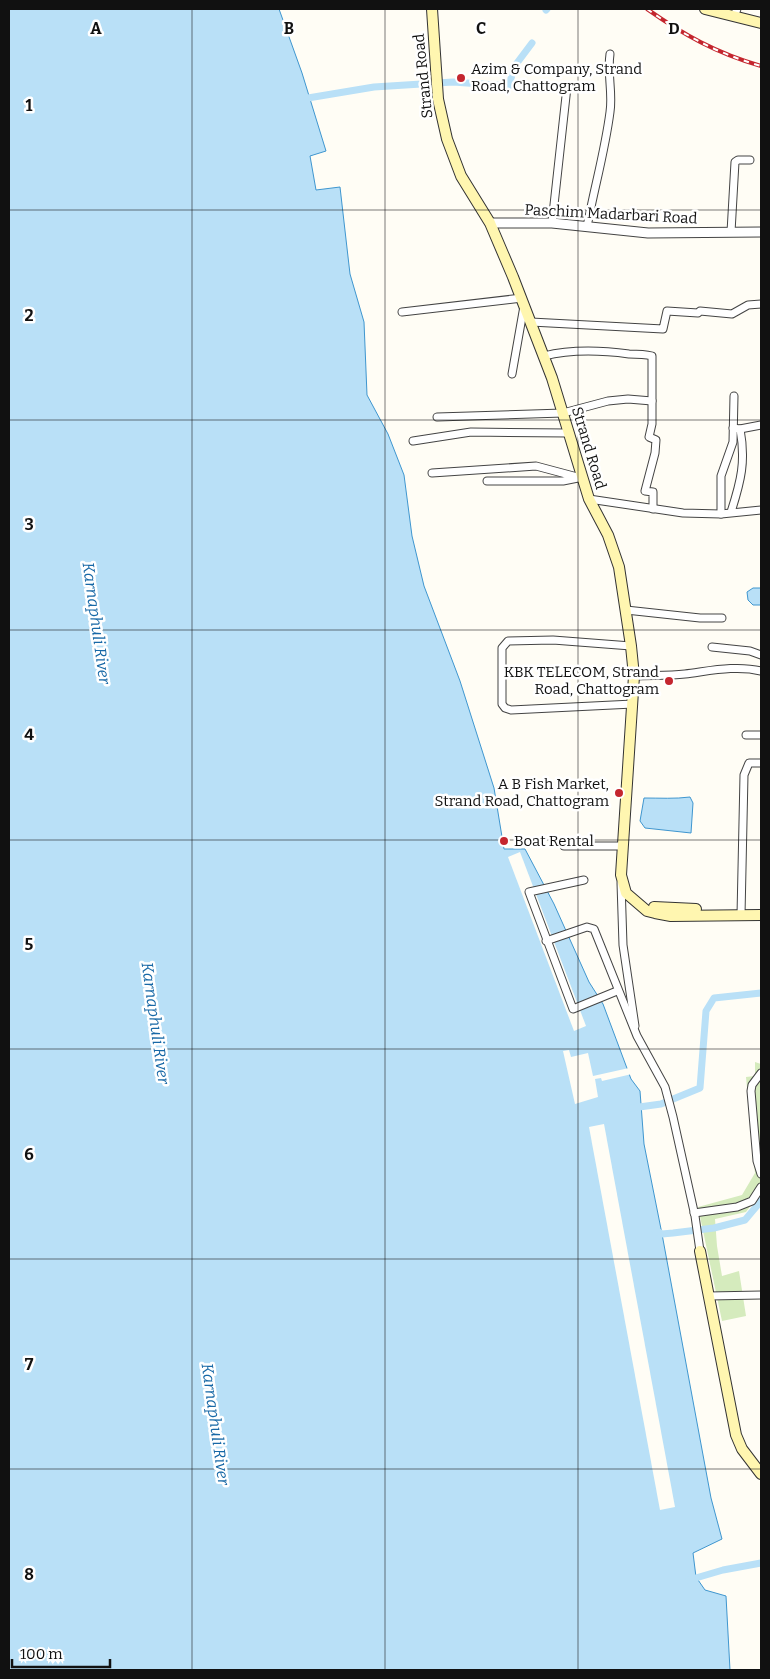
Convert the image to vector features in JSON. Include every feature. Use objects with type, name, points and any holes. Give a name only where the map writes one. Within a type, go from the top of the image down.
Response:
[{"type":"main road","name":"Strand Road","points":[[432,9],[438,99],[447,139],[461,176],[490,223],[523,301],[563,413],[581,478],[589,499],[608,536],[619,567],[632,646],[634,676],[621,875],[626,893],[640,906],[655,914],[671,916],[741,913]]},
{"type":"main road","points":[[705,9],[735,11],[761,17]]},
{"type":"main road","points":[[735,11],[761,23]]},
{"type":"main road","points":[[741,913],[761,910]]},
{"type":"main road","points":[[741,913],[761,915]]},
{"type":"main road","points":[[700,1251],[736,1435],[742,1450],[761,1474]]},
{"type":"street","points":[[586,227],[611,111],[608,67],[610,54]]},
{"type":"street","points":[[552,223],[567,87]]},
{"type":"street","points":[[731,232],[735,162],[738,160],[750,160]]},
{"type":"street","name":"Paschim Madarbari Road","points":[[490,223],[552,223],[648,233],[761,232]]},
{"type":"street","points":[[402,312],[523,301],[512,374]]},
{"type":"street","points":[[531,322],[663,329],[667,311],[698,313],[700,311],[731,314],[748,305],[761,304]]},
{"type":"street","points":[[544,356],[560,352],[587,350],[650,355],[652,358],[652,424],[649,438],[656,439],[655,453],[645,491],[653,492],[653,510]]},
{"type":"street","points":[[731,512],[743,464],[744,452],[737,428],[734,396]]},
{"type":"street","points":[[438,417],[563,413],[628,399],[652,401]]},
{"type":"street","points":[[737,428],[761,425]]},
{"type":"street","points":[[721,514],[721,476],[737,428]]},
{"type":"street","points":[[413,441],[471,432],[568,434]]},
{"type":"street","points":[[432,473],[536,466],[581,478]]},
{"type":"street","points":[[487,481],[563,481],[581,478]]},
{"type":"street","points":[[589,499],[683,513],[721,514],[761,510]]},
{"type":"street","points":[[626,610],[700,618],[722,618]]},
{"type":"street","points":[[632,646],[552,640],[508,641],[502,648],[502,704],[505,708],[511,710],[633,704]]},
{"type":"street","points":[[712,647],[750,650],[761,655]]},
{"type":"street","points":[[634,676],[682,674],[731,668],[749,668],[761,671]]},
{"type":"street","points":[[746,735],[761,735]]},
{"type":"street","points":[[741,913],[744,775],[749,763],[761,763]]},
{"type":"street","points":[[564,846],[623,846]]},
{"type":"street","points":[[621,875],[623,945],[637,1036]]},
{"type":"street","points":[[584,880],[529,892],[573,1009],[608,993],[617,991]]},
{"type":"street","points":[[546,941],[587,927],[594,929],[617,991],[637,1036],[664,1087],[673,1117],[695,1215],[700,1251]]},
{"type":"street","points":[[761,1073],[751,1091],[757,1161],[761,1174]]},
{"type":"street","points":[[695,1215],[737,1207],[752,1201],[761,1186]]},
{"type":"street","points":[[709,1296],[761,1295]]},
{"type":"green space","points":[[755,1062],[761,1064],[761,1192],[746,1212],[715,1219],[722,1276],[739,1271],[746,1316],[722,1321],[698,1207],[742,1195],[755,1173],[746,1077],[755,1076]]},
{"type":"water","name":"Karnaphuli River","points":[[9,9],[279,9],[302,73],[326,151],[310,156],[316,190],[340,187],[350,274],[364,322],[367,395],[388,434],[404,475],[412,536],[424,586],[460,681],[494,788],[504,849],[525,849],[554,904],[589,982],[603,1004],[631,1079],[640,1091],[644,1144],[711,1498],[722,1539],[693,1553],[696,1577],[705,1590],[726,1596],[730,1670],[9,1670]]},
{"type":"water","points":[[753,588],[761,588],[761,605],[753,605],[748,600],[747,592]]},
{"type":"water","points":[[690,797],[693,803],[691,833],[645,828],[640,821],[644,798]]},
{"type":"pier","points":[[520,852],[586,1026],[574,1031],[508,857]]},
{"type":"pier","points":[[569,1050],[571,1057],[588,1053],[593,1076],[629,1068],[632,1074],[602,1081],[601,1078],[595,1079],[598,1097],[575,1104],[563,1051]]},
{"type":"pier","points":[[604,1124],[675,1507],[660,1510],[589,1127]]},
{"type":"waterway","points":[[302,99],[374,87],[453,82],[509,86],[514,67],[532,43]]},
{"type":"waterway","points":[[632,1108],[661,1104],[700,1088],[706,1011],[714,998],[761,993]]},
{"type":"waterway","points":[[655,1230],[662,1234],[673,1233],[714,1228],[745,1220],[761,1201]]},
{"type":"waterway","points":[[689,1580],[723,1570],[761,1563]]},
{"type":"railway","points":[[647,9],[701,42],[729,55],[761,66]]},
{"type":"place","name":"Azim & Company, Strand Road, Chattogram","points":[[461,78]]},
{"type":"place","name":"KBK TELECOM, Strand Road, Chattogram","points":[[669,681]]},
{"type":"place","name":"A B Fish Market, Strand Road, Chattogram","points":[[619,793]]},
{"type":"place","name":"Boat Rental","points":[[504,841]]}]
